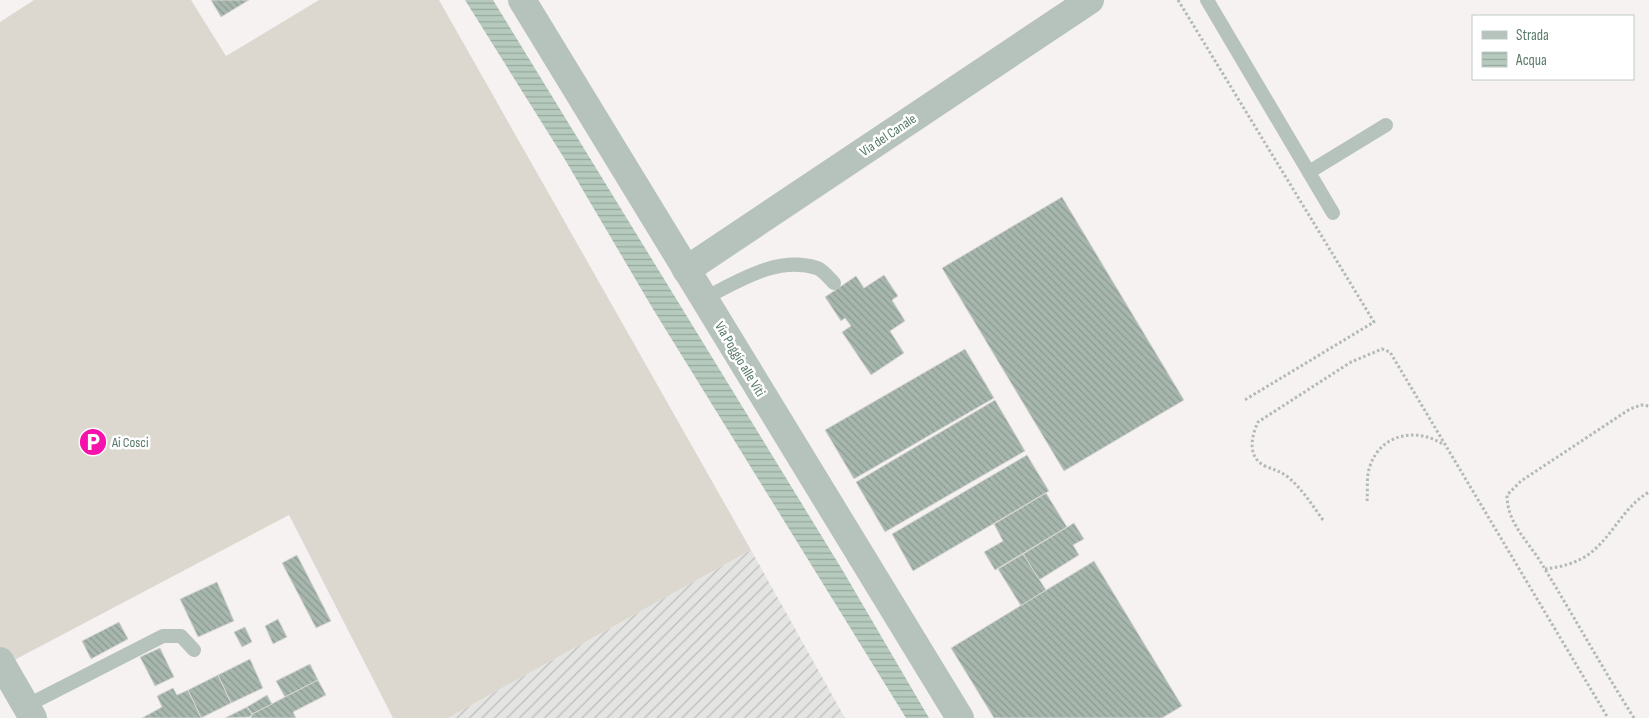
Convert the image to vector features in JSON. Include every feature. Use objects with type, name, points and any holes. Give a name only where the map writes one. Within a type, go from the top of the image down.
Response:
[{"type":"street","name":"Via Poggio alle Viti","points":[[522,0],[960,718]]},
{"type":"street","name":"Via del Canale","points":[[686,270],[1090,0]]},
{"type":"street","points":[[0,661],[29,712]]},
{"type":"lane","points":[[1207,0],[1333,213]]},
{"type":"lane","points":[[1309,172],[1386,125]]},
{"type":"lane","points":[[703,298],[752,275],[783,265],[818,268],[834,283]]},
{"type":"lane","points":[[29,712],[163,636],[181,636],[194,650]]},
{"type":"path","points":[[1178,0],[1374,322],[1243,401]]},
{"type":"path","points":[[1322,520],[1304,492],[1279,470],[1264,466],[1252,452],[1252,436],[1258,422],[1352,362],[1382,350],[1390,352],[1608,718]]},
{"type":"path","points":[[1634,718],[1593,653],[1545,569],[1516,527],[1507,506],[1507,495],[1521,481],[1630,409],[1641,405],[1649,406]]},
{"type":"path","points":[[1367,501],[1369,466],[1379,449],[1394,438],[1412,434],[1432,436],[1445,446]]},
{"type":"path","points":[[1545,569],[1567,566],[1595,550],[1636,500],[1649,492]]},
{"type":"shaded area","points":[[34,0],[191,0],[226,56],[319,0],[439,0],[751,550],[448,718],[393,718],[289,515],[3,666],[0,661],[0,22]]},
{"type":"shaded area","points":[[751,550],[845,718],[448,718]]},
{"type":"water","points":[[465,0],[493,0],[843,571],[929,718],[906,718],[653,309],[564,158]]},
{"type":"building","points":[[211,0],[249,0],[221,17]]},
{"type":"building","points":[[1062,197],[1184,400],[1064,471],[942,268]]},
{"type":"building","points":[[884,275],[898,296],[892,300],[905,321],[890,331],[904,353],[871,375],[842,332],[851,326],[845,318],[841,321],[825,297],[856,276],[864,288]]},
{"type":"building","points":[[965,349],[994,398],[854,479],[825,430]]},
{"type":"building","points":[[995,400],[1025,451],[885,532],[856,482]]},
{"type":"building","points":[[1027,455],[1049,491],[913,571],[892,534]]},
{"type":"building","points":[[1046,493],[1067,527],[995,570],[984,552],[1003,541],[994,524]]},
{"type":"building","points":[[1074,523],[1084,539],[1073,545],[1079,555],[1039,580],[1023,554]]},
{"type":"building","points":[[1023,554],[1046,590],[1021,606],[998,569]]},
{"type":"building","points":[[297,555],[331,621],[316,628],[282,563]]},
{"type":"building","points":[[1094,561],[1182,706],[1162,718],[994,718],[951,648]]},
{"type":"building","points":[[217,582],[234,621],[198,637],[180,599]]},
{"type":"building","points":[[278,619],[287,637],[273,644],[265,626]]},
{"type":"building","points":[[119,622],[128,639],[91,659],[82,641]]},
{"type":"building","points":[[245,627],[252,642],[242,647],[234,632]]},
{"type":"building","points":[[160,648],[174,677],[155,686],[140,657]]},
{"type":"building","points":[[250,659],[263,688],[231,703],[218,675]]},
{"type":"building","points":[[310,664],[318,680],[285,697],[276,681]]},
{"type":"building","points":[[218,675],[231,703],[201,718],[188,690]]},
{"type":"building","points":[[318,680],[326,695],[293,712],[296,718],[251,718],[252,714]]},
{"type":"building","points":[[173,688],[177,695],[188,690],[201,718],[142,718],[162,707],[157,696]]},
{"type":"building","points":[[267,695],[272,704],[252,714],[247,707]]},
{"type":"building","points":[[247,707],[252,714],[250,717],[225,718]]},
{"type":"place","name":"Ai Cosci","points":[[93,442]]}]
